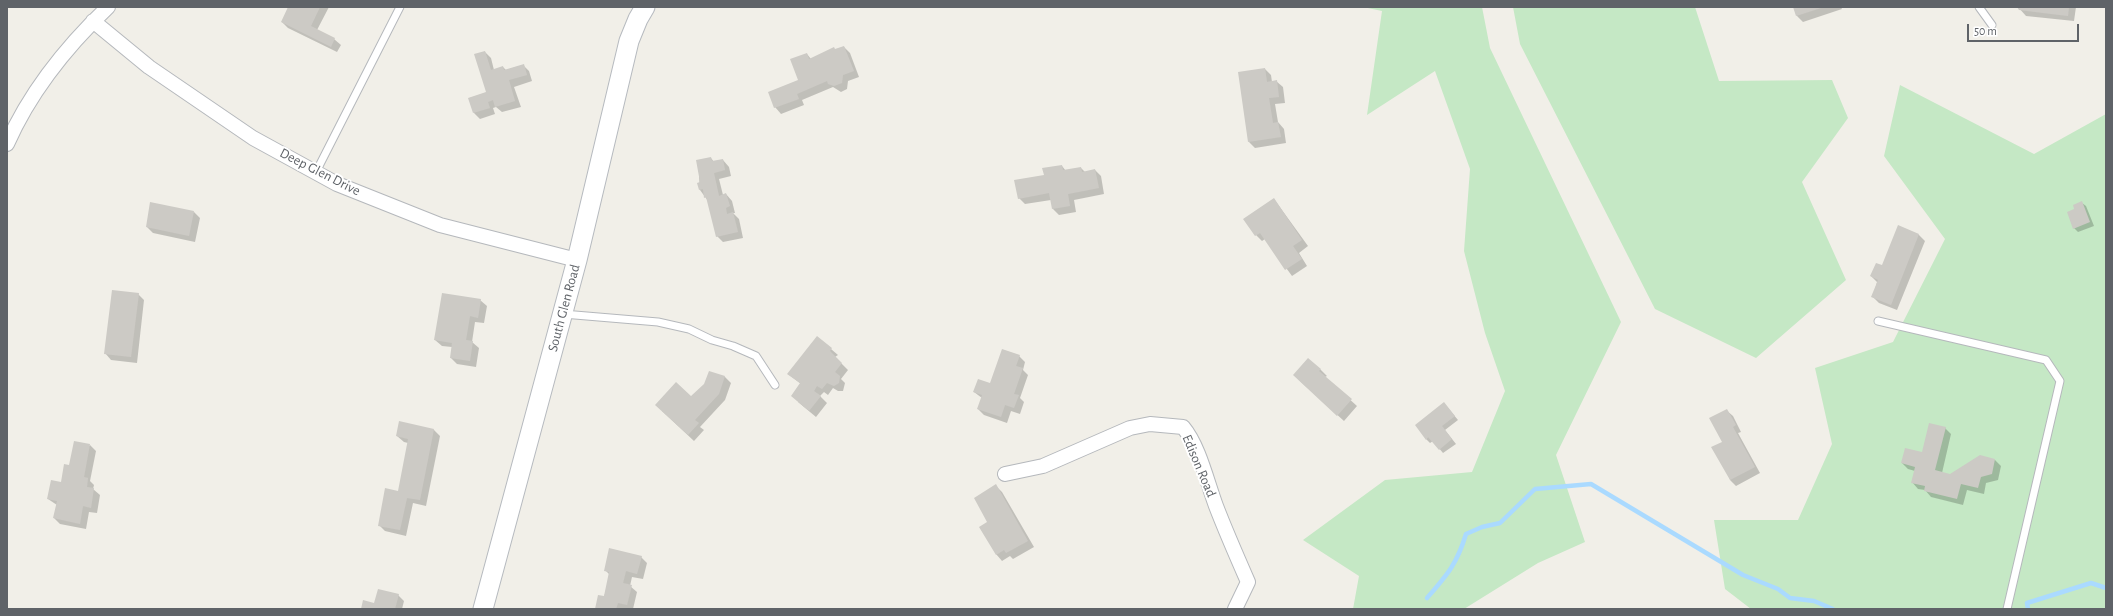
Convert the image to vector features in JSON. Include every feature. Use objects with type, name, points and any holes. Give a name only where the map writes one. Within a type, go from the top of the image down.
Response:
[{"type":"main road","name":"South Glen Road","points":[[483,609],[577,260],[629,41],[645,7]]},
{"type":"street","points":[[7,144],[16,123],[52,68],[93,21],[108,7]]},
{"type":"street","name":"Deep Glen Drive","points":[[93,21],[149,67],[253,138],[337,184],[440,225],[577,260]]},
{"type":"street","name":"Edison Road","points":[[1005,474],[1043,466],[1130,428],[1150,424],[1183,427],[1187,432],[1200,461],[1226,532],[1248,582],[1235,609]]},
{"type":"lane","points":[[316,172],[400,7]]},
{"type":"lane","points":[[1979,7],[1992,25]]},
{"type":"lane","points":[[562,314],[658,322],[688,329],[712,340],[756,356],[775,385]]},
{"type":"lane","points":[[1878,321],[2046,360],[2060,381],[2007,609]]},
{"type":"green space","points":[[1363,7],[1482,7],[1490,48],[1621,322],[1556,455],[1585,542],[1538,563],[1464,609],[1353,609],[1359,576],[1303,540],[1385,480],[1472,472],[1505,391],[1485,333],[1464,251],[1470,169],[1435,71],[1367,115],[1382,11]]},
{"type":"green space","points":[[1513,7],[1695,7],[1719,81],[1832,80],[1848,118],[1802,182],[1846,280],[1756,358],[1655,309],[1520,44]]},
{"type":"green space","points":[[1900,85],[2034,154],[2106,114],[2106,609],[1751,609],[1725,589],[1714,520],[1798,520],[1832,444],[1815,368],[1893,342],[1945,239],[1884,156]]},
{"type":"building","points":[[288,7],[320,7],[311,26],[335,38],[331,47],[281,22]]},
{"type":"building","points":[[1793,7],[1824,7],[1796,16]]},
{"type":"building","points":[[2017,7],[2069,7],[2068,16],[2019,10]]},
{"type":"building","points":[[844,46],[854,71],[843,75],[842,83],[834,86],[828,84],[827,81],[797,94],[799,99],[774,108],[768,92],[798,80],[790,59],[807,53],[809,59],[834,47],[835,49]]},
{"type":"building","points":[[485,51],[491,70],[503,66],[504,70],[524,64],[527,75],[509,80],[515,101],[495,107],[493,100],[488,102],[490,108],[473,113],[468,98],[486,92],[474,54]]},
{"type":"building","points":[[1265,68],[1267,82],[1277,80],[1279,97],[1269,98],[1273,123],[1278,122],[1281,137],[1248,142],[1238,72]]},
{"type":"building","points":[[711,157],[712,161],[723,159],[725,170],[714,173],[719,196],[726,193],[730,206],[726,208],[727,214],[733,212],[738,232],[716,237],[706,197],[704,198],[703,189],[699,190],[697,183],[700,182],[696,160]]},
{"type":"building","points":[[1062,165],[1063,170],[1081,167],[1082,172],[1095,169],[1099,188],[1068,194],[1070,206],[1052,209],[1049,193],[1018,199],[1014,180],[1044,175],[1042,168]]},
{"type":"building","points":[[1274,198],[1302,240],[1293,246],[1302,259],[1285,270],[1260,233],[1255,236],[1243,219]]},
{"type":"building","points":[[2082,201],[2090,222],[2073,229],[2067,212],[2074,209],[2073,205]]},
{"type":"building","points":[[150,202],[194,211],[189,236],[146,227]]},
{"type":"building","points":[[1898,225],[1919,234],[1891,305],[1871,297],[1878,280],[1870,276],[1876,263],[1882,265]]},
{"type":"building","points":[[112,290],[139,293],[131,357],[104,354]]},
{"type":"building","points":[[442,293],[481,299],[478,318],[470,316],[466,340],[473,341],[470,361],[450,358],[452,343],[434,340]]},
{"type":"building","points":[[817,336],[832,348],[830,351],[842,363],[835,372],[840,376],[839,383],[834,386],[827,383],[822,389],[817,386],[814,391],[821,396],[809,411],[791,396],[800,383],[787,374]]},
{"type":"building","points":[[1002,349],[1020,355],[1016,366],[1023,368],[1014,394],[1019,395],[1014,408],[1005,405],[1001,417],[977,409],[982,395],[973,392],[978,379],[990,383]]},
{"type":"building","points":[[1308,358],[1321,369],[1319,371],[1352,399],[1337,416],[1293,375]]},
{"type":"building","points":[[709,371],[725,376],[719,394],[695,420],[699,423],[688,435],[655,405],[676,382],[691,396],[704,384]]},
{"type":"building","points":[[1444,402],[1455,416],[1442,426],[1452,439],[1439,450],[1428,437],[1426,440],[1415,425]]},
{"type":"building","points":[[1727,409],[1736,425],[1733,427],[1755,467],[1730,480],[1711,447],[1722,442],[1709,418]]},
{"type":"building","points":[[399,421],[434,429],[420,500],[407,498],[400,530],[378,526],[385,488],[398,491],[408,439],[396,436]]},
{"type":"building","points":[[1929,423],[1946,427],[1935,470],[1950,474],[1980,455],[1995,459],[1992,474],[1981,477],[1978,488],[1961,484],[1957,499],[1924,491],[1925,486],[1911,483],[1915,467],[1901,463],[1905,448],[1922,452]]},
{"type":"building","points":[[74,441],[90,444],[84,477],[88,478],[87,487],[94,488],[91,508],[83,506],[80,524],[53,518],[57,501],[47,499],[51,480],[61,482],[64,464],[69,465]]},
{"type":"building","points":[[996,484],[1028,541],[1006,553],[1004,550],[996,555],[979,527],[987,522],[974,498]]},
{"type":"building","points":[[609,548],[642,556],[637,574],[626,571],[623,583],[632,585],[627,605],[618,603],[616,609],[595,609],[598,595],[604,596],[609,572],[604,571]]},
{"type":"building","points":[[378,589],[399,594],[395,609],[361,609],[363,600],[374,603]]},
{"type":"waterway","points":[[1427,598],[1451,569],[1466,534],[1482,527],[1500,523],[1535,489],[1591,484],[1743,575],[1778,589],[1790,598],[1814,601],[1833,609]]},
{"type":"waterway","points":[[2028,609],[2027,603],[2091,583],[2106,588]]}]
